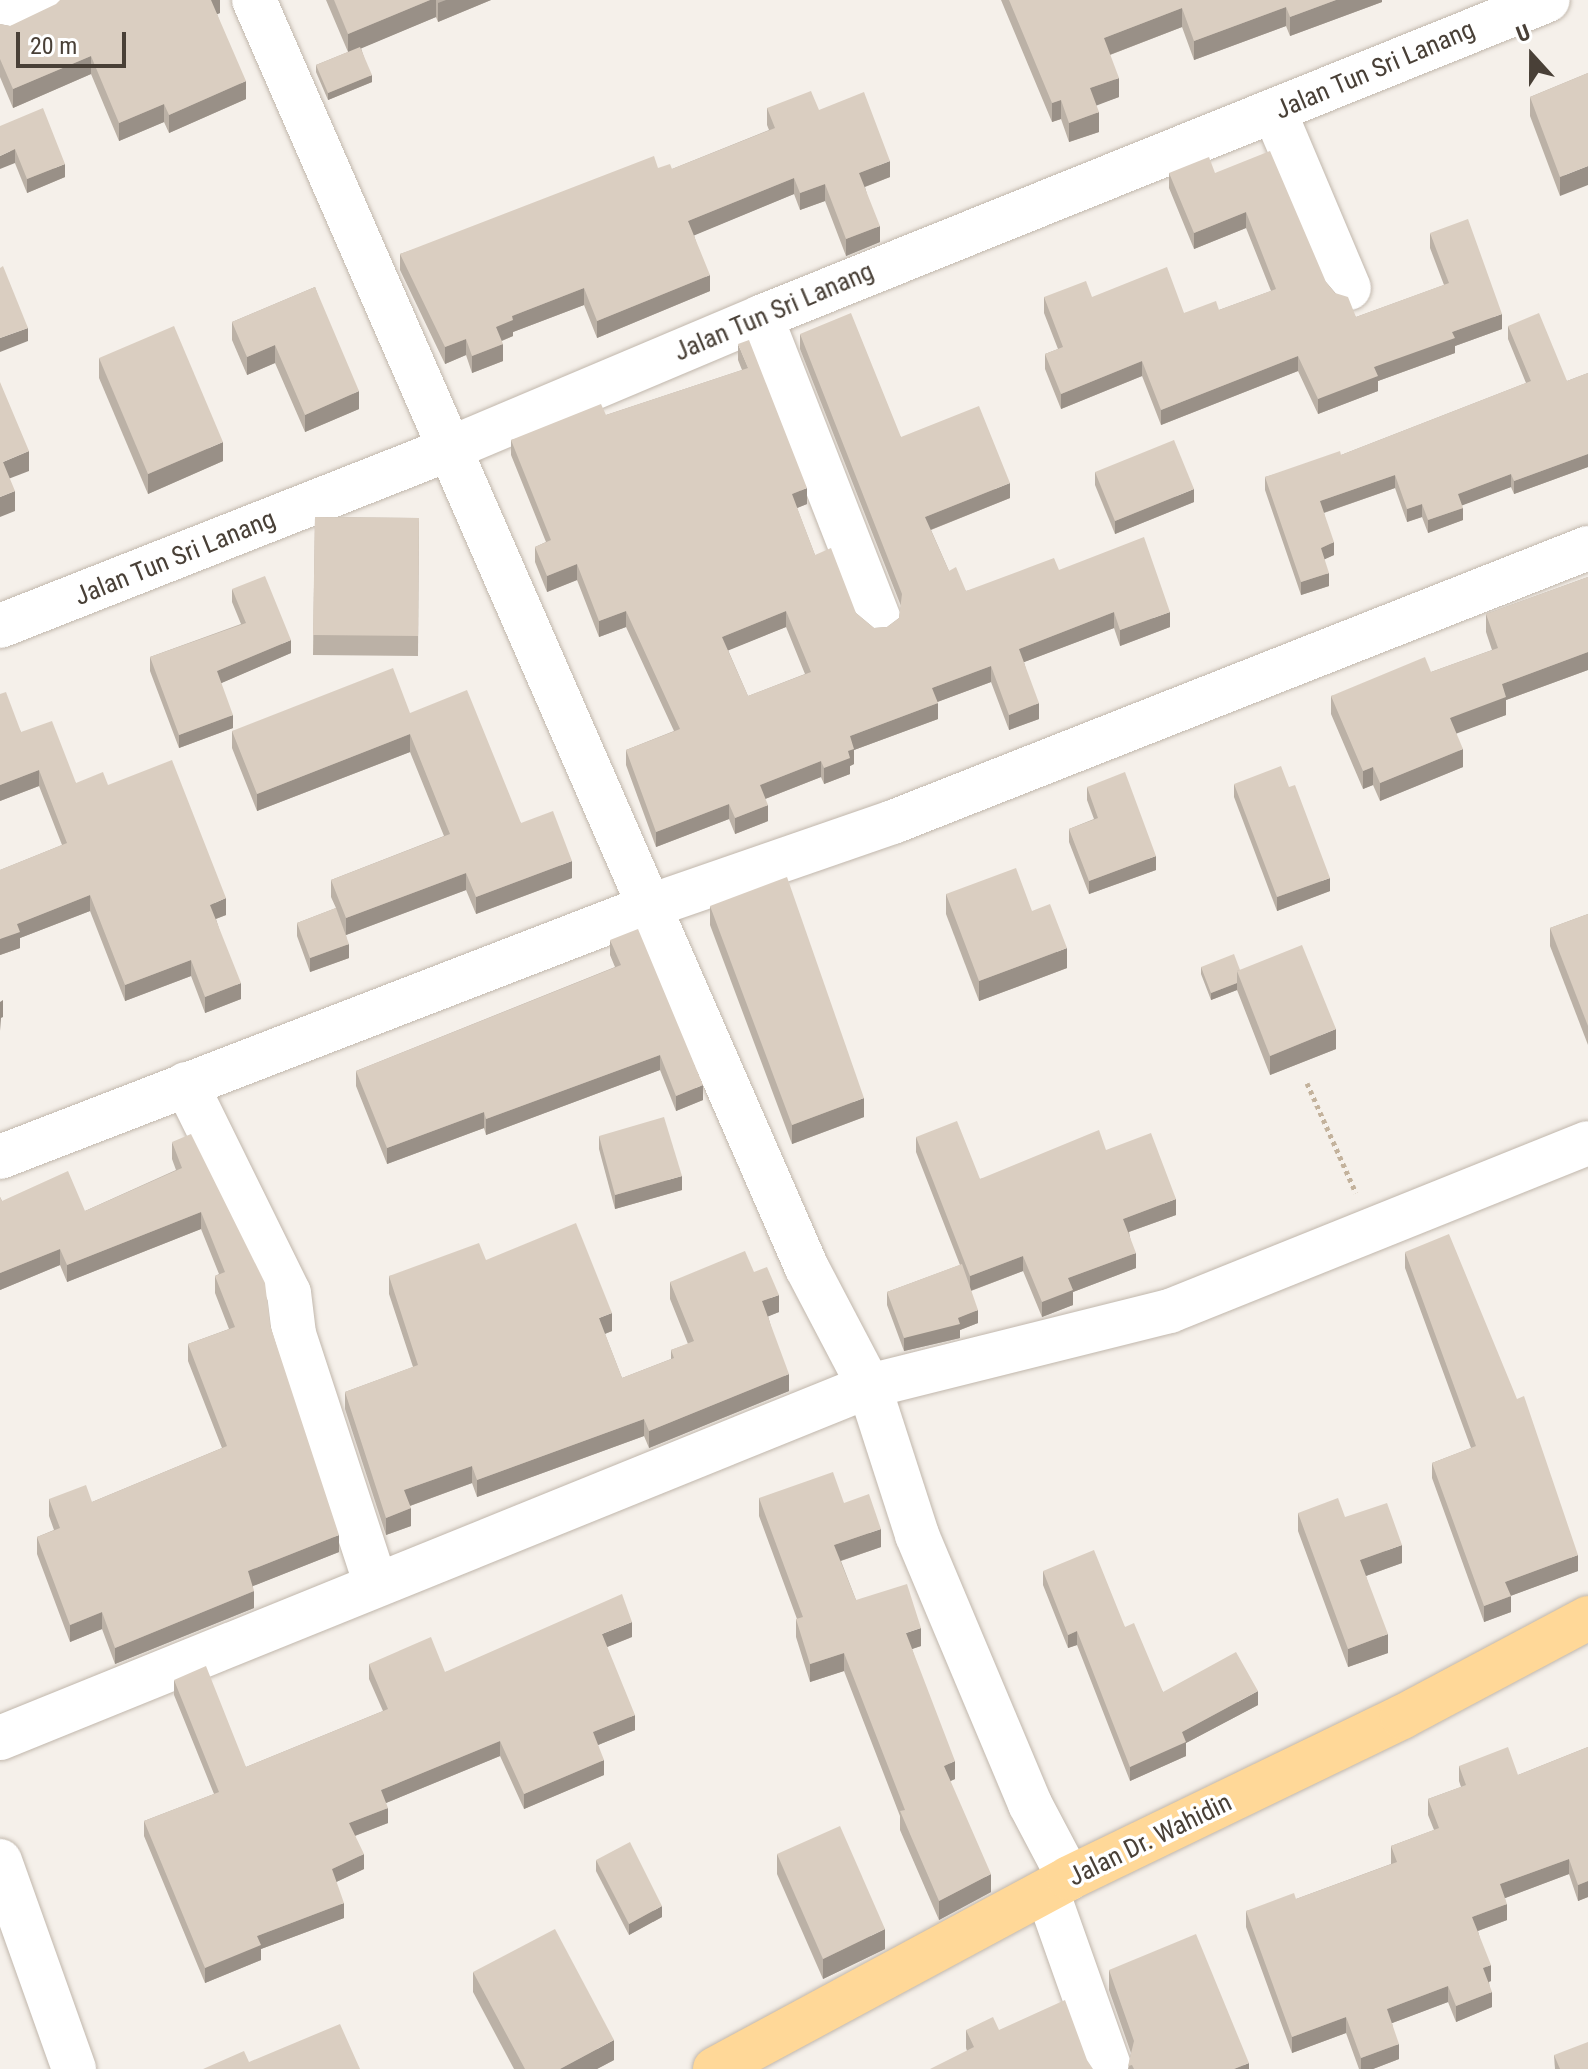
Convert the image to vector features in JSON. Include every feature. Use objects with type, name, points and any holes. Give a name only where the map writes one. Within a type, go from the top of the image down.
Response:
[{"type":"main road","name":"Jalan Dr. Wahidin","points":[[730,2066],[1058,1885],[1402,1717],[1588,1618]]},
{"type":"street","points":[[0,21],[46,0]]},
{"type":"street","points":[[254,0],[449,449],[653,905],[807,1268],[869,1386],[917,1535],[1030,1804],[1058,1885],[1110,2069]]},
{"type":"street","name":"Jalan Tun Sri Lanang","points":[[0,626],[449,449],[761,317],[1275,113],[1548,0]]},
{"type":"street","points":[[1275,113],[1349,288]]},
{"type":"street","points":[[761,317],[879,619]]},
{"type":"street","points":[[0,1157],[653,905],[893,822],[1588,548]]},
{"type":"street","points":[[186,1084],[289,1293],[294,1334],[376,1585]]},
{"type":"street","points":[[0,1738],[869,1386],[1170,1311],[1372,1227],[1588,1143]]},
{"type":"street","points":[[0,1861],[74,2069]]},
{"type":"path","points":[[1307,1083],[1372,1227]]},
{"type":"building","points":[[60,0],[211,0],[246,81],[169,115],[164,104],[119,123],[91,56],[13,89],[0,59],[0,24],[10,26]]},
{"type":"building","points":[[334,0],[430,0],[348,34]]},
{"type":"building","points":[[1009,0],[1336,0],[1290,17],[1286,7],[1194,41],[1182,8],[1104,38],[1119,78],[1090,88],[1099,112],[1069,123],[1061,100],[1052,103]]},
{"type":"building","points":[[360,47],[372,75],[328,93],[316,65]]},
{"type":"building","points":[[1588,73],[1588,166],[1560,177],[1530,97]]},
{"type":"building","points":[[811,91],[819,110],[864,92],[890,161],[859,173],[880,226],[846,239],[825,184],[800,193],[794,178],[688,221],[710,275],[597,321],[584,288],[512,316],[513,320],[496,327],[503,344],[472,356],[466,339],[445,347],[400,254],[654,156],[658,168],[670,164],[672,169],[775,128],[767,108]]},
{"type":"building","points":[[43,108],[65,164],[27,179],[15,149],[0,156],[0,126]]},
{"type":"building","points":[[1270,151],[1326,282],[1335,293],[1348,297],[1356,317],[1449,283],[1430,233],[1468,219],[1502,314],[1452,332],[1455,338],[1374,367],[1378,376],[1318,399],[1298,356],[1161,410],[1142,361],[1061,394],[1045,354],[1063,347],[1044,297],[1086,281],[1092,297],[1167,267],[1184,313],[1216,301],[1219,310],[1276,289],[1246,212],[1194,233],[1169,173],[1209,157],[1215,173]]},
{"type":"building","points":[[3,266],[28,328],[0,338],[0,268]]},
{"type":"building","points":[[315,287],[359,391],[305,415],[275,345],[247,357],[232,322]]},
{"type":"building","points":[[851,313],[901,437],[979,406],[1010,483],[925,517],[949,571],[956,567],[966,591],[1054,558],[1059,570],[1144,537],[1170,612],[1120,630],[1114,612],[1019,649],[1039,703],[1009,715],[991,666],[932,688],[938,703],[850,736],[854,749],[848,751],[850,758],[824,768],[821,761],[760,785],[768,805],[735,818],[729,804],[656,832],[626,750],[680,729],[626,611],[599,621],[577,564],[547,576],[535,547],[551,540],[511,440],[601,404],[606,415],[748,368],[738,344],[749,340],[807,488],[792,494],[815,555],[831,548],[856,613],[874,628],[887,627],[899,618],[902,594],[800,334]],"holes":[[[786,611],[811,672],[748,696],[722,637]]]},
{"type":"building","points":[[1539,313],[1567,381],[1588,373],[1588,454],[1514,481],[1511,474],[1458,494],[1463,508],[1428,520],[1422,504],[1407,509],[1395,475],[1320,501],[1334,542],[1321,548],[1329,573],[1301,582],[1265,477],[1340,451],[1341,455],[1531,381],[1508,326]]},
{"type":"building","points":[[174,326],[223,442],[148,474],[99,358]]},
{"type":"building","points":[[0,382],[29,451],[3,462],[15,491],[0,497]]},
{"type":"building","points":[[1174,440],[1194,489],[1115,521],[1095,472]]},
{"type":"building","points":[[315,517],[419,518],[418,636],[313,635]]},
{"type":"building","points":[[265,576],[291,640],[217,671],[233,715],[179,735],[150,657],[246,623],[232,589]]},
{"type":"building","points":[[1588,577],[1588,652],[1502,684],[1506,697],[1450,718],[1463,749],[1380,783],[1373,767],[1363,771],[1331,696],[1425,657],[1431,672],[1498,648],[1486,614]]},
{"type":"building","points":[[393,668],[410,713],[467,690],[521,823],[553,811],[572,861],[476,897],[466,873],[346,918],[331,880],[450,834],[410,734],[257,794],[232,731]]},
{"type":"building","points":[[6,692],[21,732],[52,721],[76,783],[103,772],[108,785],[172,760],[226,898],[210,905],[241,983],[205,997],[191,960],[125,985],[90,895],[17,924],[20,932],[0,939],[0,870],[67,843],[39,770],[0,785],[0,694]]},
{"type":"building","points":[[1281,766],[1289,787],[1295,785],[1330,878],[1277,897],[1234,784]]},
{"type":"building","points":[[1125,772],[1156,856],[1089,881],[1069,829],[1098,818],[1087,787]]},
{"type":"building","points":[[1016,868],[1032,911],[1050,904],[1067,948],[979,981],[946,894]]},
{"type":"building","points":[[787,877],[864,1098],[792,1125],[710,906]]},
{"type":"building","points":[[336,908],[349,944],[310,958],[297,923]]},
{"type":"building","points":[[1588,914],[1588,1026],[1550,928]]},
{"type":"building","points":[[638,929],[703,1085],[676,1096],[660,1055],[486,1119],[484,1112],[387,1148],[356,1071],[621,965],[610,940]]},
{"type":"building","points":[[1302,945],[1336,1029],[1270,1056],[1237,971]]},
{"type":"building","points":[[1234,954],[1240,970],[1237,971],[1237,983],[1211,993],[1201,967]]},
{"type":"building","points":[[664,1117],[682,1176],[615,1195],[599,1136]]},
{"type":"building","points":[[957,1121],[980,1179],[1099,1130],[1106,1150],[1151,1133],[1176,1199],[1123,1219],[1136,1253],[1068,1278],[1073,1290],[1042,1302],[1023,1256],[970,1276],[916,1137]]},
{"type":"building","points":[[191,1134],[265,1283],[270,1325],[339,1535],[248,1571],[254,1591],[115,1648],[102,1612],[70,1625],[37,1537],[60,1528],[49,1499],[86,1485],[92,1502],[227,1446],[188,1344],[235,1327],[215,1276],[225,1272],[201,1212],[67,1265],[60,1249],[0,1273],[0,1197],[2,1201],[68,1171],[85,1211],[182,1168],[172,1142]]},
{"type":"building","points":[[576,1223],[612,1313],[599,1318],[622,1378],[674,1358],[671,1350],[694,1341],[670,1282],[745,1251],[754,1272],[767,1267],[779,1295],[762,1301],[789,1374],[649,1431],[644,1419],[477,1480],[472,1466],[404,1490],[411,1508],[386,1518],[345,1392],[418,1365],[389,1276],[479,1243],[486,1260]]},
{"type":"building","points":[[1449,1234],[1517,1399],[1524,1396],[1578,1555],[1505,1582],[1511,1596],[1484,1606],[1432,1463],[1476,1446],[1405,1252]]},
{"type":"building","points":[[962,1264],[978,1310],[958,1318],[960,1324],[904,1338],[887,1292]]},
{"type":"building","points":[[833,1472],[844,1503],[869,1494],[881,1529],[834,1545],[856,1600],[907,1584],[921,1628],[906,1633],[955,1761],[944,1766],[991,1874],[939,1901],[900,1811],[905,1810],[844,1653],[810,1664],[796,1619],[803,1617],[759,1498]]},
{"type":"building","points":[[1338,1498],[1345,1517],[1387,1503],[1402,1545],[1360,1560],[1388,1634],[1348,1649],[1298,1513]]},
{"type":"building","points":[[1094,1550],[1125,1627],[1134,1623],[1163,1692],[1236,1652],[1258,1691],[1182,1732],[1186,1742],[1130,1767],[1077,1631],[1068,1635],[1043,1571]]},
{"type":"building","points":[[622,1594],[632,1622],[602,1634],[635,1715],[593,1732],[604,1760],[524,1794],[500,1741],[381,1790],[388,1808],[349,1823],[364,1854],[332,1869],[344,1903],[257,1936],[261,1945],[205,1968],[144,1821],[219,1792],[174,1680],[206,1666],[246,1767],[388,1709],[369,1664],[431,1637],[445,1672]]},
{"type":"building","points":[[1508,1747],[1518,1775],[1588,1747],[1588,1881],[1578,1885],[1569,1859],[1500,1884],[1507,1904],[1472,1917],[1491,1965],[1483,1968],[1492,1992],[1456,2006],[1448,1986],[1387,2009],[1399,2044],[1361,2058],[1346,2017],[1292,2037],[1246,1911],[1294,1893],[1296,1899],[1397,1862],[1391,1846],[1439,1828],[1428,1799],[1466,1785],[1459,1766]]},
{"type":"building","points":[[840,1826],[885,1929],[823,1959],[777,1854]]},
{"type":"building","points":[[630,1842],[662,1906],[629,1924],[596,1860]]},
{"type":"building","points":[[555,1929],[614,2040],[560,2069],[525,2069],[473,1972]]},
{"type":"building","points":[[1196,1934],[1249,2063],[1234,2069],[1134,2069],[1132,2065],[1128,2066],[1134,2041],[1109,1970]]},
{"type":"building","points":[[1065,2000],[1093,2069],[930,2069],[974,2047],[966,2030],[993,2017],[999,2030]]},
{"type":"building","points":[[340,2024],[360,2069],[203,2069],[244,2051],[249,2062]]},
{"type":"building","points":[[1588,2042],[1588,2069],[1560,2069],[1554,2055]]}]
